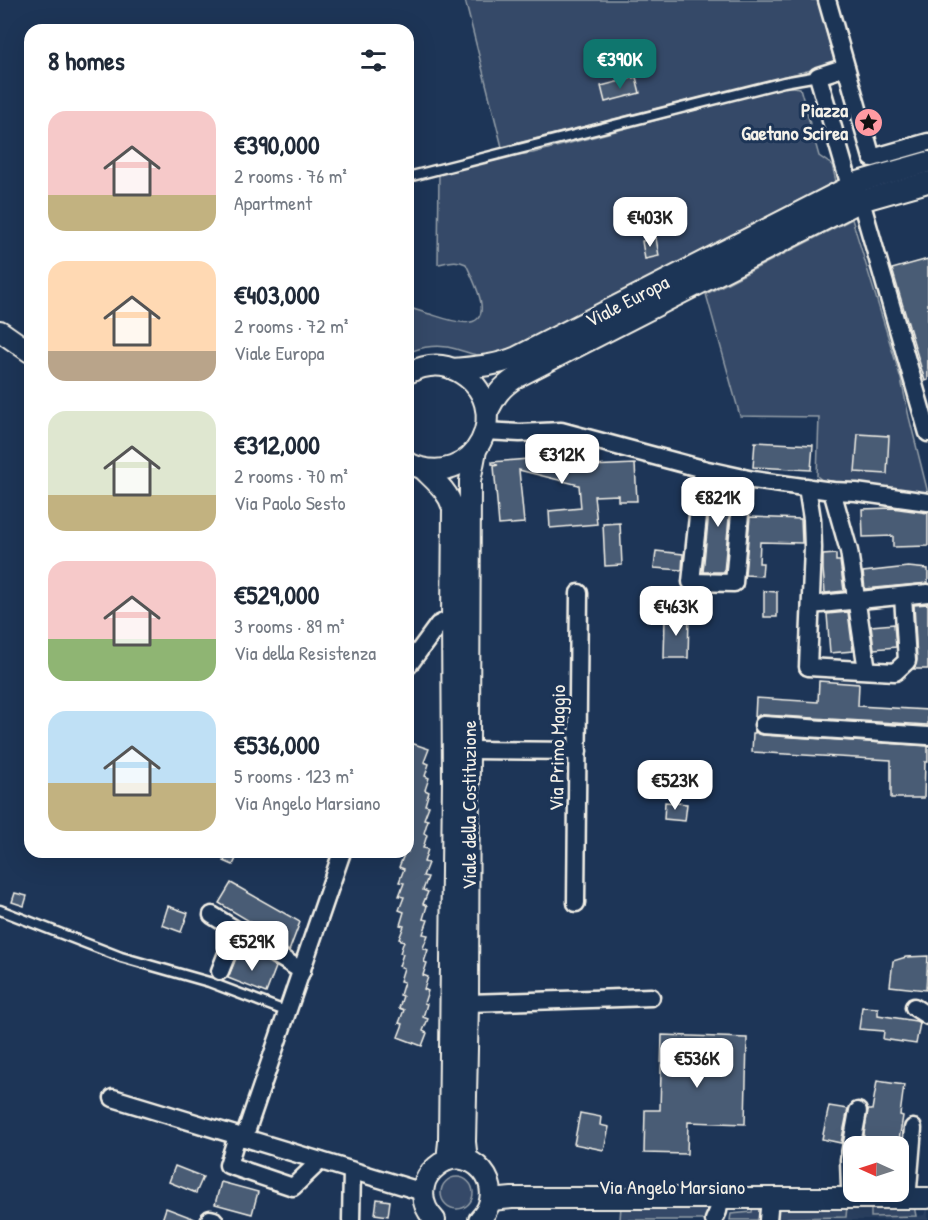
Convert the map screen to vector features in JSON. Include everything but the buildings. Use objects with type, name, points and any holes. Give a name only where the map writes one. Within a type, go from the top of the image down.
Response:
[{"type":"street","points":[[827,0],[872,158],[928,142]]},
{"type":"street","points":[[846,67],[818,76],[856,193],[928,433]]},
{"type":"street","name":"Viale Europa","points":[[476,450],[482,441],[497,392],[517,377],[856,193],[861,181],[928,162]]},
{"type":"street","name":"Viale Europa","points":[[414,370],[423,366],[438,365],[453,369],[486,367],[503,363],[856,193],[928,182]]},
{"type":"street","points":[[0,331],[24,348]]},
{"type":"street","points":[[453,369],[466,376],[476,386],[483,399],[486,422],[520,433],[561,431],[743,478],[928,502]]},
{"type":"street","points":[[415,466],[435,470],[446,469],[468,459],[476,450]]},
{"type":"street","name":"Viale della Costituzione","points":[[467,1160],[465,1142],[470,750],[470,482],[476,450]]},
{"type":"street","name":"Viale della Costituzione","points":[[415,466],[445,491],[453,508],[449,1142],[447,1161]]},
{"type":"street","points":[[702,469],[691,582],[734,584],[743,478]]},
{"type":"street","points":[[807,487],[812,519],[813,548],[808,668],[895,672],[907,661],[903,596]]},
{"type":"street","points":[[832,491],[849,551],[867,670]]},
{"type":"street","name":"Via Primo Maggio","points":[[576,903],[579,593]]},
{"type":"street","points":[[811,605],[928,593]]},
{"type":"street","points":[[414,658],[438,625],[452,618]]},
{"type":"street","points":[[763,725],[928,735]]},
{"type":"street","points":[[470,750],[578,751]]},
{"type":"street","points":[[320,1161],[293,1187],[228,1165],[241,1137],[288,1012],[340,858]]},
{"type":"street","points":[[212,915],[302,971]]},
{"type":"street","points":[[220,971],[236,931]]},
{"type":"street","points":[[468,1003],[651,997]]},
{"type":"street","points":[[113,1098],[423,1192]]},
{"type":"street","points":[[853,1136],[858,1111]]},
{"type":"street","points":[[909,1152],[913,1128]]},
{"type":"street","points":[[435,1220],[427,1211],[424,1202],[425,1182],[430,1172],[438,1165],[457,1159],[476,1164],[488,1178],[491,1193],[488,1210],[481,1220]]},
{"type":"street","points":[[351,1220],[352,1171]]},
{"type":"street","name":"Via Angelo Marsiano","points":[[491,1193],[843,1188]]},
{"type":"street","points":[[909,1188],[928,1188]]},
{"type":"street","name":"Via Angelo Marsiano","points":[[491,1193],[512,1198],[719,1212],[770,1198],[928,1198]]},
{"type":"street","points":[[768,1220],[770,1198]]},
{"type":"lane","points":[[414,175],[784,82],[818,76]]},
{"type":"lane","points":[[0,910],[121,957],[209,982],[288,1012]]},
{"type":"shaded area","points":[[465,0],[818,0],[835,64],[502,147]]},
{"type":"shaded area","points":[[785,86],[800,88],[819,156],[832,165],[836,181],[503,353],[485,356],[438,346],[414,351],[414,309],[463,323],[477,319],[481,314],[479,295],[466,264],[456,261],[438,264],[439,172],[494,158],[533,153]]},
{"type":"shaded area","points":[[852,219],[901,379],[928,493],[906,494],[824,482],[817,476],[819,417],[740,416],[706,294]]},
{"type":"shaded area","points":[[457,1177],[469,1181],[473,1193],[469,1205],[457,1209],[445,1205],[441,1193],[445,1181]]},
{"type":"shaded area","points":[[621,1206],[712,1207],[704,1220],[620,1220]]},
{"type":"shaded area","points":[[753,1206],[763,1206],[762,1220],[730,1220],[731,1214],[752,1212]]},
{"type":"shaded area","points":[[847,1206],[846,1217],[777,1220],[777,1207]]},
{"type":"shaded area","points":[[871,1206],[914,1206],[916,1216],[871,1217]]},
{"type":"shaded area","points":[[914,1206],[917,1216],[924,1215],[928,1206],[928,1220],[777,1220],[777,1207]]},
{"type":"place","name":"Piazza Gaetano Scirea","points":[[869,122]]}]
